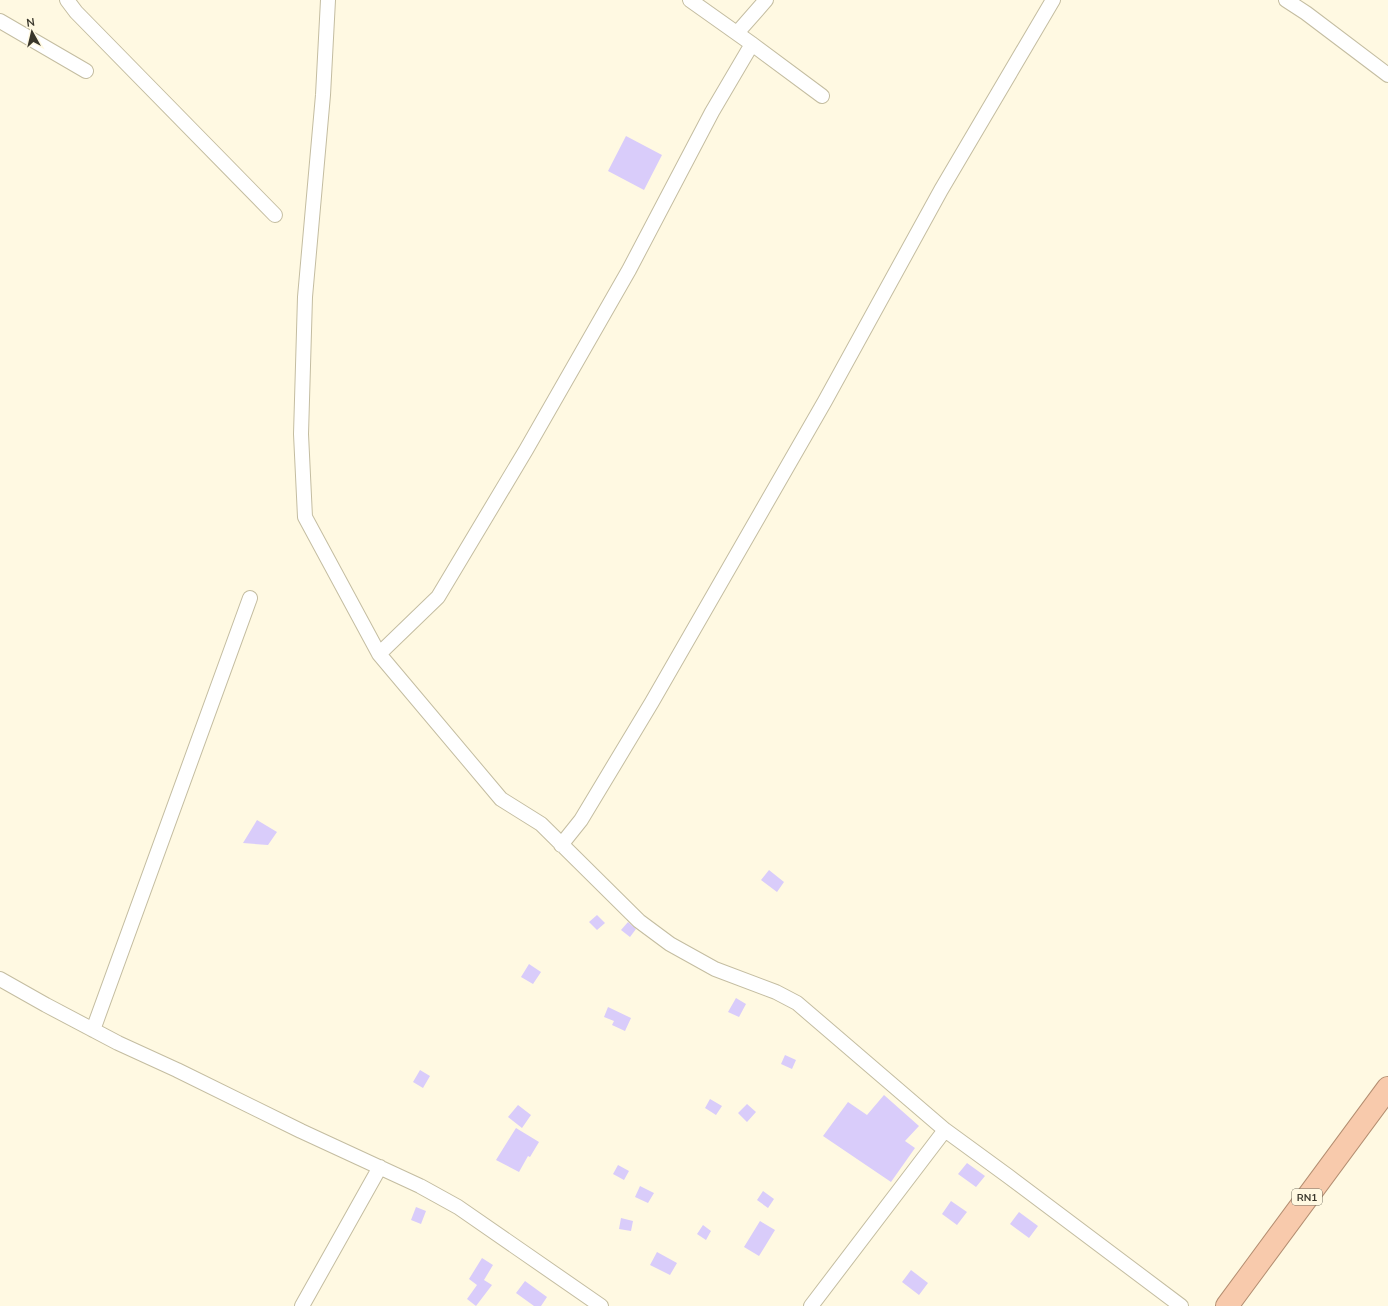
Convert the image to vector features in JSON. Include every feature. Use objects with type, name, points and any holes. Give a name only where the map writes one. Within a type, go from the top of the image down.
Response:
[{"type":"highway","name":"RN1","points":[[1227,1306],[1388,1088]]},
{"type":"street","points":[[67,0],[76,12],[275,215]]},
{"type":"street","points":[[328,0],[323,95],[305,297],[301,434],[305,517],[379,654],[501,799],[541,824],[639,920],[670,944],[715,969],[776,992],[797,1003],[945,1130],[1181,1306]]},
{"type":"street","points":[[690,0],[822,96]]},
{"type":"street","points":[[737,33],[766,0]]},
{"type":"street","points":[[561,845],[581,820],[652,702],[825,401],[941,190],[1053,0]]},
{"type":"street","points":[[1286,0],[1306,13],[1388,75]]},
{"type":"street","points":[[0,21],[86,71]]},
{"type":"street","points":[[379,654],[438,597],[526,450],[621,284],[712,112],[752,44]]},
{"type":"street","points":[[93,1030],[250,598]]},
{"type":"street","points":[[0,979],[118,1043],[301,1131],[420,1186],[458,1208],[601,1306]]},
{"type":"street","points":[[811,1306],[945,1130]]},
{"type":"street","points":[[302,1306],[380,1167]]},
{"type":"building","points":[[626,136],[662,155],[644,190],[608,171]]},
{"type":"building","points":[[257,820],[277,832],[268,845],[243,843]]},
{"type":"building","points":[[769,870],[784,882],[777,892],[761,880]]},
{"type":"building","points":[[597,915],[605,923],[597,930],[589,922]]},
{"type":"building","points":[[628,922],[636,929],[630,937],[621,930]]},
{"type":"building","points":[[529,964],[541,972],[533,984],[521,977]]},
{"type":"building","points":[[736,998],[746,1004],[739,1017],[728,1012]]},
{"type":"building","points":[[608,1007],[631,1018],[625,1031],[612,1025],[614,1021],[604,1017]]},
{"type":"building","points":[[785,1055],[796,1060],[792,1069],[781,1064]]},
{"type":"building","points":[[420,1070],[430,1076],[423,1088],[413,1082]]},
{"type":"building","points":[[884,1095],[919,1126],[905,1141],[915,1148],[891,1182],[823,1136],[848,1102],[867,1115]]},
{"type":"building","points":[[710,1099],[722,1106],[716,1115],[705,1108]]},
{"type":"building","points":[[747,1104],[756,1112],[747,1122],[738,1113]]},
{"type":"building","points":[[518,1105],[531,1115],[522,1128],[508,1117]]},
{"type":"building","points":[[516,1128],[539,1142],[530,1157],[528,1156],[519,1172],[496,1160]]},
{"type":"building","points":[[967,1163],[985,1176],[976,1187],[958,1174]]},
{"type":"building","points":[[618,1165],[629,1171],[624,1180],[613,1174]]},
{"type":"building","points":[[640,1186],[654,1193],[648,1203],[635,1197]]},
{"type":"building","points":[[763,1191],[774,1199],[768,1208],[757,1200]]},
{"type":"building","points":[[951,1201],[967,1212],[957,1225],[942,1214]]},
{"type":"building","points":[[416,1207],[426,1211],[421,1224],[411,1220]]},
{"type":"building","points":[[1019,1212],[1038,1226],[1029,1238],[1010,1224]]},
{"type":"building","points":[[621,1218],[633,1221],[631,1231],[619,1229]]},
{"type":"building","points":[[760,1221],[775,1230],[759,1256],[744,1247]]},
{"type":"building","points":[[703,1225],[711,1231],[706,1240],[697,1234]]},
{"type":"building","points":[[657,1252],[677,1263],[670,1275],[650,1265]]},
{"type":"building","points":[[482,1258],[493,1265],[484,1280],[492,1285],[476,1306],[467,1299],[477,1285],[469,1279]]},
{"type":"building","points":[[911,1270],[928,1283],[919,1295],[902,1282]]},
{"type":"building","points":[[525,1281],[547,1297],[541,1306],[534,1306],[516,1293]]}]
